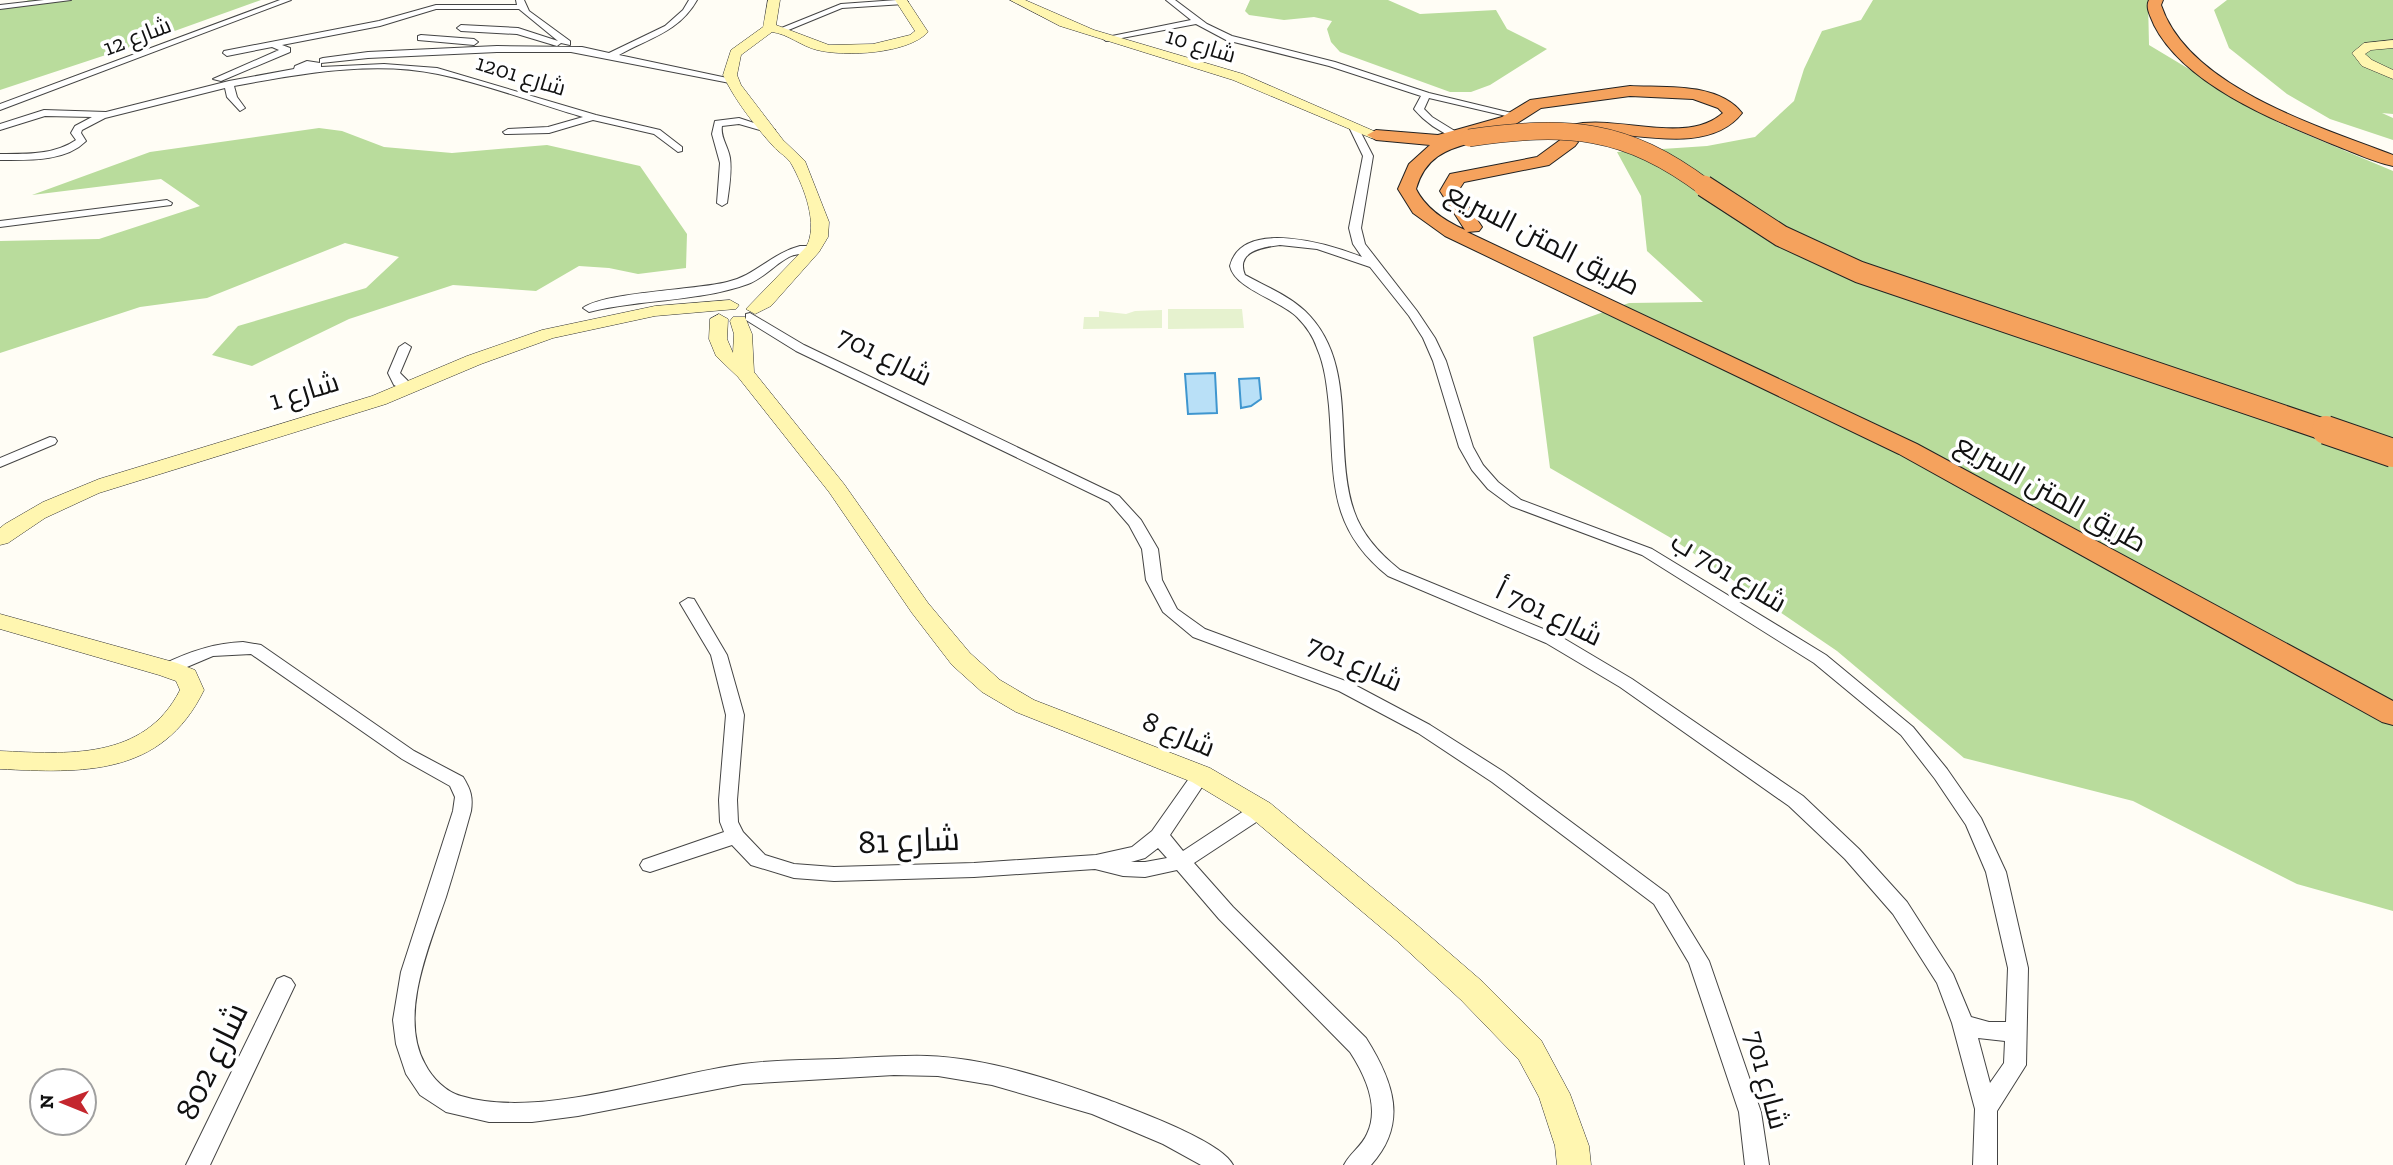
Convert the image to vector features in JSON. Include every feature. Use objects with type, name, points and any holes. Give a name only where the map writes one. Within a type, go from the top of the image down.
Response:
[{"type":"highway","points":[[2156,0],[2154,5],[2168,36],[2206,71],[2280,114],[2393,161]]},
{"type":"highway","points":[[2173,0],[2171,9],[2175,23],[2205,58],[2260,95],[2324,126],[2393,154]]},
{"type":"highway","points":[[1374,134],[1425,140],[1461,139],[1519,116],[1536,104],[1642,91],[1703,96],[1724,104],[1733,113],[1723,123],[1700,131],[1605,127],[1573,136],[1544,161],[1457,178],[1448,191],[1472,227]]},
{"type":"highway","points":[[2324,126],[2393,149]]},
{"type":"highway","name":"طريق المتن السريع","points":[[2393,453],[1859,272],[1815,254],[1766,228],[1733,208],[1676,165],[1642,147],[1613,139],[1553,132],[1516,132],[1461,139],[1427,155],[1413,167],[1407,189],[1410,197],[1429,218],[1452,232],[1908,449],[2393,714]]},
{"type":"highway","points":[[1374,134],[1404,149],[1413,167]]},
{"type":"highway","name":"طريق المتن السريع","points":[[1461,139],[1536,137],[1587,141],[1617,147],[1647,159],[1804,259],[2393,466]]},
{"type":"highway","name":"طريق المتن السريع","points":[[1461,139],[1452,153],[1431,170],[1428,178],[1429,190],[1449,214],[1918,439],[2393,695]]},
{"type":"highway","points":[[2342,141],[2393,167]]},
{"type":"main road","points":[[774,0],[776,29]]},
{"type":"main road","name":"شارع 10","points":[[1016,0],[1049,17],[1106,38],[1219,71],[1374,134]]},
{"type":"main road","points":[[776,29],[832,50],[902,43],[916,38],[922,32],[903,1]]},
{"type":"main road","points":[[746,373],[740,358],[745,332],[736,314],[807,249],[806,227],[785,161],[788,153],[732,82],[730,70],[735,53],[776,29]]},
{"type":"main road","points":[[2393,44],[2368,46],[2358,53],[2367,63],[2393,75]]},
{"type":"main road","name":"شارع 1","points":[[0,538],[40,511],[86,490],[338,414],[527,341],[632,317],[736,314]]},
{"type":"main road","name":"شارع 8","points":[[736,314],[718,339],[722,352],[746,373],[837,488],[920,608],[961,659],[992,686],[1025,706],[1201,775],[1260,810],[1407,933],[1472,991],[1530,1050],[1553,1094],[1572,1146],[1574,1165]]},
{"type":"main road","points":[[0,621],[168,669],[186,676],[192,690],[188,702],[153,735],[130,749],[94,761],[0,760]]},
{"type":"street","points":[[0,6],[10,0]]},
{"type":"street","points":[[0,6],[67,0]]},
{"type":"street","name":"شارع 12","points":[[0,107],[287,0]]},
{"type":"street","points":[[611,56],[675,24],[687,12],[693,0]]},
{"type":"street","points":[[1170,0],[1215,33],[1229,38],[1332,64],[1426,95],[1519,116]]},
{"type":"street","points":[[776,29],[841,6],[903,1]]},
{"type":"street","points":[[227,52],[380,23],[442,6],[521,4],[572,47]]},
{"type":"street","points":[[1106,38],[1198,21]]},
{"type":"street","points":[[461,28],[518,31],[572,47],[732,82]]},
{"type":"street","points":[[421,38],[478,42],[497,49]]},
{"type":"street","points":[[139,106],[196,87],[287,50],[272,44]]},
{"type":"street","points":[[0,157],[35,155],[71,148],[81,141],[76,133],[78,128],[106,114],[356,56],[520,48],[589,51],[625,47]]},
{"type":"street","points":[[196,87],[308,67]]},
{"type":"street","name":"شارع 1201","points":[[308,67],[403,67],[437,71],[593,117],[657,132],[678,149]]},
{"type":"street","points":[[229,84],[232,97],[240,108]]},
{"type":"street","points":[[1426,95],[1419,109],[1429,119],[1461,139]]},
{"type":"street","points":[[0,127],[44,113],[106,114]]},
{"type":"street","points":[[508,132],[549,130],[593,117]]},
{"type":"street","points":[[722,203],[725,166],[723,150],[716,136],[718,123],[739,121],[770,130]]},
{"type":"street","name":"شارع 701 ب","points":[[1354,127],[1368,156],[1355,228],[1359,244],[1371,264],[1399,295],[1429,338],[1468,453],[1483,477],[1497,491],[1516,503],[1647,552],[1820,659],[1907,731],[1941,774],[1974,823],[1996,872],[2018,968],[2015,1065],[1986,1109]]},
{"type":"street","points":[[0,224],[167,203]]},
{"type":"street","name":"شارع 701 أ","points":[[1371,264],[1320,245],[1277,241],[1242,252],[1236,261],[1236,270],[1241,277],[1301,315],[1325,347],[1331,367],[1340,471],[1347,513],[1376,559],[1394,573],[1504,617],[1562,645],[1680,719],[1796,802],[1852,854],[1900,908],[1946,980],[1963,1023],[1986,1109]]},
{"type":"street","points":[[589,308],[639,297],[706,290],[743,282],[762,273],[789,250],[807,249]]},
{"type":"street","name":"شارع 701","points":[[736,314],[764,338],[800,348],[1114,499],[1136,523],[1150,549],[1154,580],[1171,612],[1199,633],[1345,687],[1424,729],[1498,777],[1661,899],[1703,972],[1749,1112],[1757,1165]]},
{"type":"street","points":[[405,348],[394,373],[398,382],[408,388]]},
{"type":"street","points":[[0,463],[50,441]]},
{"type":"street","points":[[650,865],[735,836],[729,822],[728,800],[735,715],[733,703],[719,654],[688,603]]},
{"type":"street","points":[[168,669],[222,648],[237,646],[255,649],[408,755],[452,777],[462,788],[462,811],[408,977],[404,1023],[411,1057],[429,1089],[460,1107],[489,1112],[522,1113],[637,1096],[741,1074],[938,1066],[973,1071],[1043,1088],[1185,1142],[1221,1165]]},
{"type":"street","name":"شارع 81","points":[[735,836],[758,860],[794,871],[834,874],[974,870],[1096,862],[1138,853],[1159,836],[1201,775]]},
{"type":"street","name":"شارع 81","points":[[1096,862],[1115,869],[1136,871],[1181,863],[1260,810]]},
{"type":"street","points":[[1159,836],[1295,985],[1358,1045],[1372,1066],[1382,1093],[1381,1121],[1377,1141],[1356,1165]]},
{"type":"street","name":"شارع 802","points":[[198,1165],[284,985]]},
{"type":"street","points":[[1963,1023],[2000,1033],[2016,1030]]},
{"type":"street","points":[[1984,1165],[1986,1109]]},
{"type":"green space","points":[[29,0],[261,0],[0,90],[0,10]]},
{"type":"green space","points":[[1250,0],[1388,0],[1420,14],[1496,10],[1507,29],[1547,49],[1490,85],[1471,92],[1450,92],[1340,52],[1331,42],[1327,29],[1332,21],[1314,17],[1284,20],[1249,15],[1245,11]]},
{"type":"green space","points":[[1873,0],[2148,0],[2149,45],[2279,123],[2393,171],[2393,911],[2297,884],[2133,801],[1964,758],[1837,651],[1671,538],[1550,468],[1533,337],[1629,303],[1703,302],[1647,251],[1641,196],[1617,152],[1707,146],[1755,137],[1794,101],[1804,69],[1822,31],[1861,20]]},
{"type":"green space","points":[[2227,0],[2393,0],[2393,114],[2382,113],[2393,118],[2393,140],[2330,119],[2287,94],[2229,48],[2214,10]]},
{"type":"green space","points":[[319,128],[342,131],[384,147],[452,153],[547,145],[640,166],[687,234],[686,268],[638,274],[579,266],[536,291],[453,285],[349,319],[252,366],[212,355],[238,326],[366,288],[399,257],[345,243],[207,298],[140,307],[0,353],[0,241],[99,239],[200,206],[161,179],[32,195],[150,152]]},
{"type":"green space","points":[[1168,309],[1242,309],[1244,328],[1168,329]]},
{"type":"green space","points":[[1162,310],[1162,328],[1083,329],[1084,317],[1099,317],[1099,311],[1126,314]]},
{"type":"water","points":[[1215,373],[1217,413],[1188,414],[1185,374]]},
{"type":"water","points":[[1259,378],[1261,399],[1251,406],[1241,408],[1239,379]]}]
